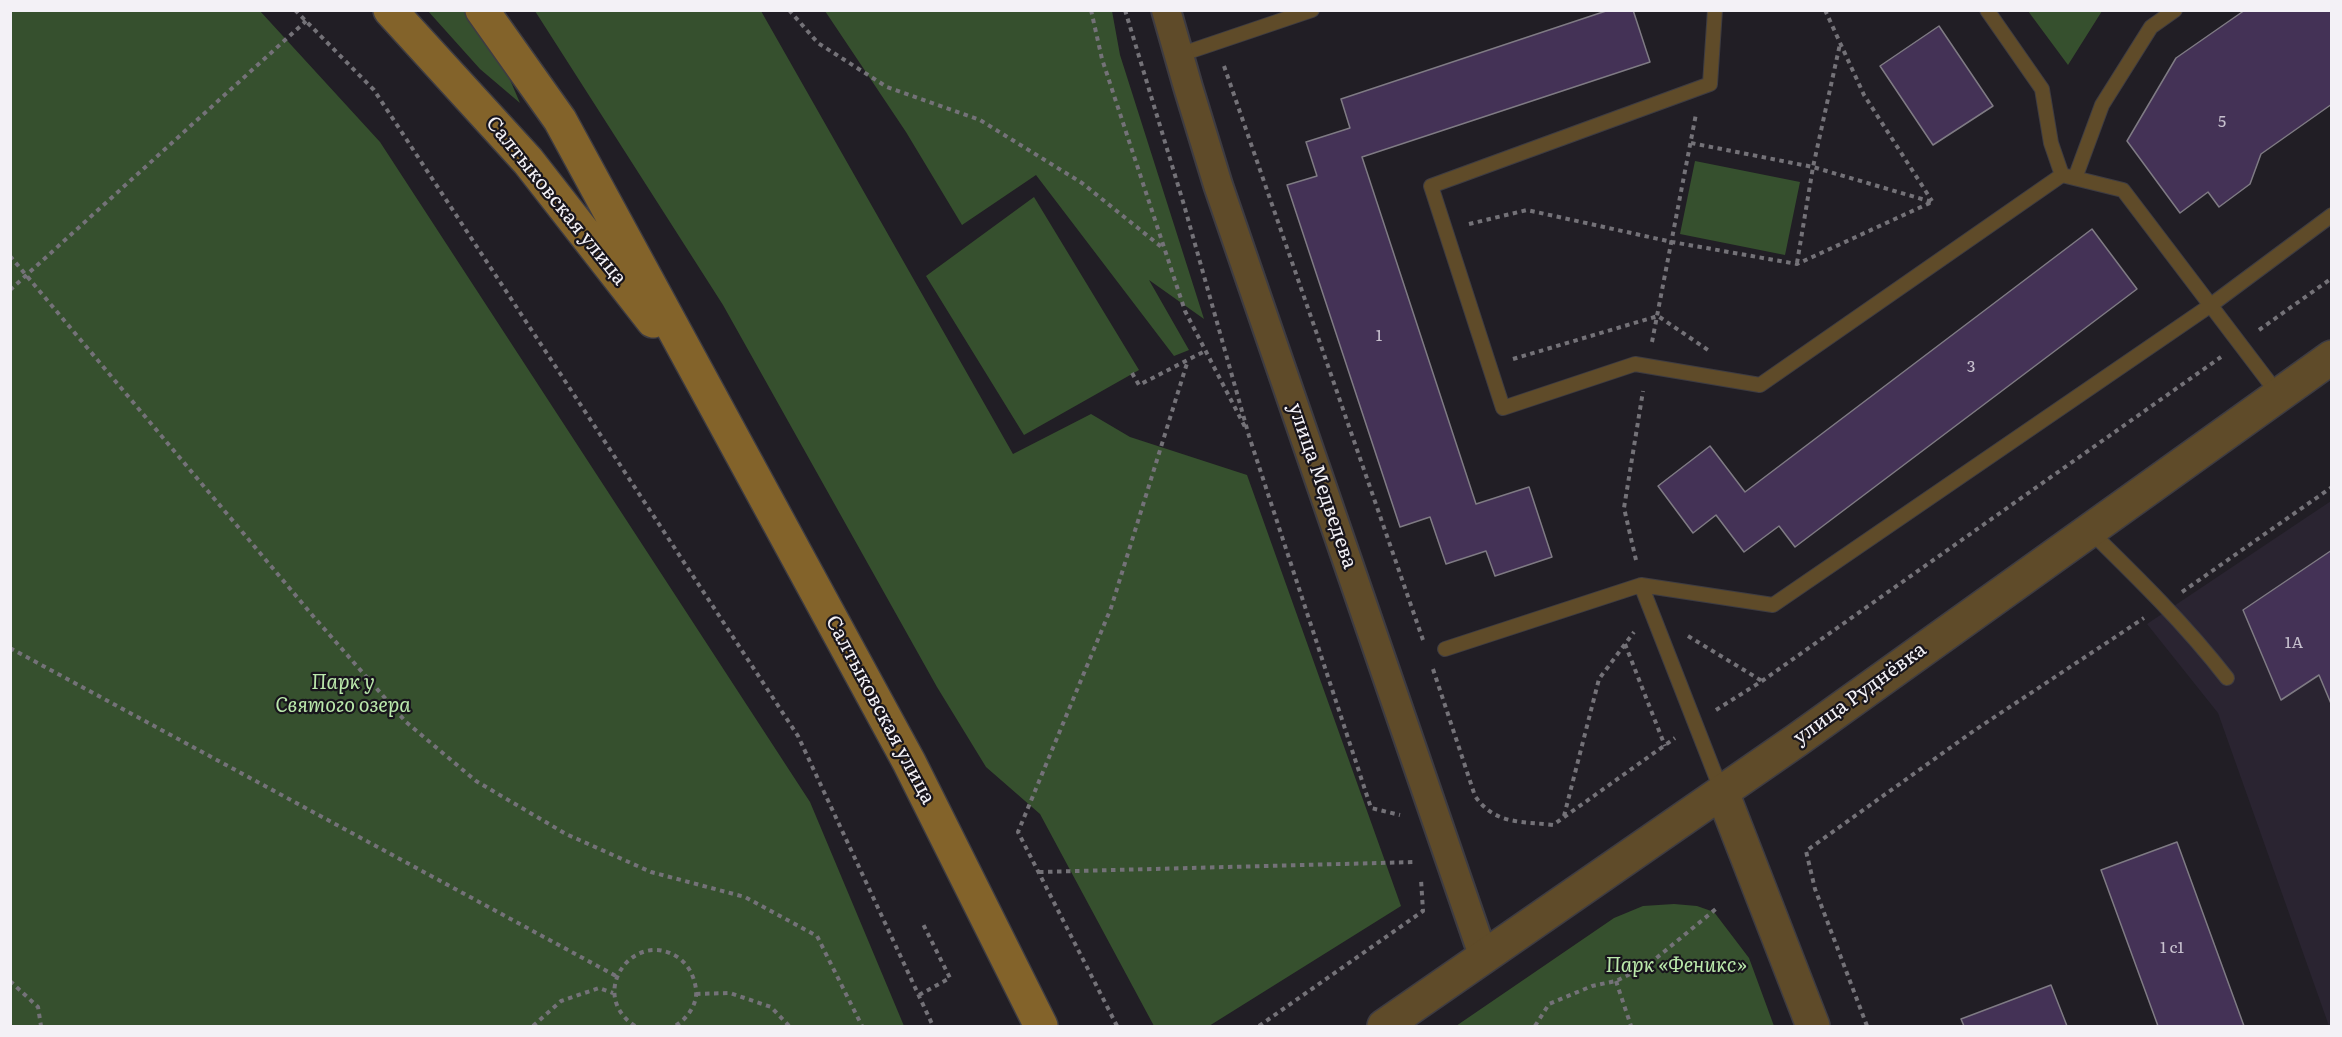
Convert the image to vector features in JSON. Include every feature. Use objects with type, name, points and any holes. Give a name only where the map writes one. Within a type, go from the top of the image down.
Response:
[{"type":"main road","name":"Салтыковская улица","points":[[390,10],[528,161],[713,398]]},
{"type":"main road","name":"Салтыковская улица","points":[[482,10],[560,120],[713,398],[909,762],[1041,1026]]},
{"type":"street","name":"улица Медведева","points":[[1166,10],[1218,184],[1484,958]]},
{"type":"street","name":"улица Руднёвка","points":[[1384,1026],[1722,792],[2331,357]]},
{"type":"street","points":[[1722,792],[1813,1026]]},
{"type":"lane","points":[[1179,55],[1312,10]]},
{"type":"lane","points":[[1715,10],[1710,84],[1431,186],[1503,408],[1635,364],[1760,385],[2068,177],[2102,105],[2151,27],[2175,10]]},
{"type":"lane","points":[[1988,10],[2042,89],[2051,143],[2068,177]]},
{"type":"lane","points":[[2068,177],[2123,190],[2278,394]]},
{"type":"lane","points":[[1445,649],[1641,585],[1773,605],[2211,305],[2331,215]]},
{"type":"lane","points":[[2089,530],[2197,639],[2227,678]]},
{"type":"lane","points":[[1641,585],[1722,792]]},
{"type":"path","points":[[295,10],[374,90],[798,736],[933,1026]]},
{"type":"path","points":[[789,10],[818,43],[887,87],[980,120],[1082,183],[1164,249]]},
{"type":"path","points":[[1091,10],[1102,59],[1185,311],[1249,436]]},
{"type":"path","points":[[1125,10],[1184,205],[1249,436],[1371,808],[1400,814],[1403,823]]},
{"type":"path","points":[[1825,10],[1864,94],[1932,202]]},
{"type":"path","points":[[10,290],[306,21]]},
{"type":"path","points":[[1216,42],[1426,649]]},
{"type":"path","points":[[1797,264],[1813,166],[1840,44]]},
{"type":"path","points":[[1641,585],[1624,508],[1647,366],[1701,87]]},
{"type":"path","points":[[1691,144],[1813,166],[1932,202]]},
{"type":"path","points":[[1445,230],[1527,210],[1672,242],[1797,264],[1932,202]]},
{"type":"path","points":[[10,256],[313,616],[406,722],[476,781],[566,834],[651,872],[745,897],[818,936],[862,1026]]},
{"type":"path","points":[[1430,660],[1476,796],[1485,810],[1508,820],[1553,825],[1695,724],[1762,681],[2331,278]]},
{"type":"path","points":[[1132,373],[1139,385],[1205,351]]},
{"type":"path","points":[[1117,1026],[1018,832],[1111,608],[1188,360]]},
{"type":"path","points":[[1867,1026],[1815,889],[1806,851],[1975,730],[2164,604],[2331,487]]},
{"type":"path","points":[[1564,817],[1599,679],[1652,612],[1762,681]]},
{"type":"path","points":[[1625,644],[1665,746]]},
{"type":"path","points":[[10,648],[616,976]]},
{"type":"path","points":[[1413,852],[1418,867]]},
{"type":"path","points":[[1039,872],[1416,862]]},
{"type":"path","points":[[1259,1026],[1423,911],[1420,873]]},
{"type":"path","points":[[1535,1026],[1549,1005],[1592,986],[1616,981],[1648,964],[1717,909]]},
{"type":"path","points":[[919,995],[950,978],[922,922]]},
{"type":"path","points":[[635,1026],[626,1020],[617,1008],[614,993],[616,976],[625,962],[639,953],[656,950],[672,953],[685,963],[694,977],[696,994],[692,1009],[683,1022],[675,1026]]},
{"type":"path","points":[[10,981],[38,1007],[41,1026]]},
{"type":"path","points":[[1616,981],[1631,1026]]},
{"type":"path","points":[[533,1026],[561,1001],[598,988],[614,993]]},
{"type":"path","points":[[696,994],[730,993],[771,1007],[789,1026]]},
{"type":"shaded area","points":[[2331,501],[2331,1026],[2329,1026],[2218,713],[2147,624]]},
{"type":"green space","name":"Парк у Святого озера","points":[[10,11],[260,11],[380,142],[810,802],[904,1026],[11,1026]]},
{"type":"green space","points":[[428,11],[468,11],[499,54],[520,103],[480,69]]},
{"type":"green space","points":[[535,11],[761,11],[1013,454],[1091,414],[1130,437],[1247,475],[1401,906],[1209,1026],[1154,1026],[1040,814],[986,767],[937,687],[723,305]]},
{"type":"green space","points":[[825,11],[1112,11],[1120,55],[1204,319],[1149,280],[1189,350],[1174,356],[1036,175],[962,225],[906,132]]},
{"type":"green space","points":[[2028,11],[2102,11],[2068,65]]},
{"type":"green space","points":[[1695,161],[1800,182],[1785,255],[1680,234]]},
{"type":"green space","points":[[1034,197],[1139,370],[1024,435],[926,276]]},
{"type":"green space","name":"Парк «Феникс»","points":[[1674,904],[1697,906],[1714,912],[1749,958],[1774,1026],[1456,1026],[1614,918],[1643,906]]},
{"type":"building","points":[[1609,10],[1633,10],[1650,62],[1362,157],[1476,504],[1529,487],[1552,557],[1495,576],[1486,551],[1446,564],[1430,517],[1400,527],[1287,185],[1317,176],[1306,142],[1350,128],[1341,99]]},
{"type":"building","points":[[2245,10],[2332,10],[2332,104],[2261,154],[2250,184],[2219,207],[2208,192],[2180,213],[2127,141],[2176,58]]},
{"type":"building","points":[[1939,26],[1993,106],[1933,145],[1880,66]]},
{"type":"building","points":[[2092,229],[2137,289],[1795,547],[1779,526],[1744,552],[1716,515],[1693,533],[1658,486],[1710,446],[1745,492]]},
{"type":"building","points":[[2332,550],[2332,706],[2319,675],[2281,700],[2243,610]]},
{"type":"building","points":[[2177,842],[2244,1026],[2158,1026],[2101,870]]},
{"type":"building","points":[[2051,985],[2067,1026],[1964,1026],[1961,1019]]}]
